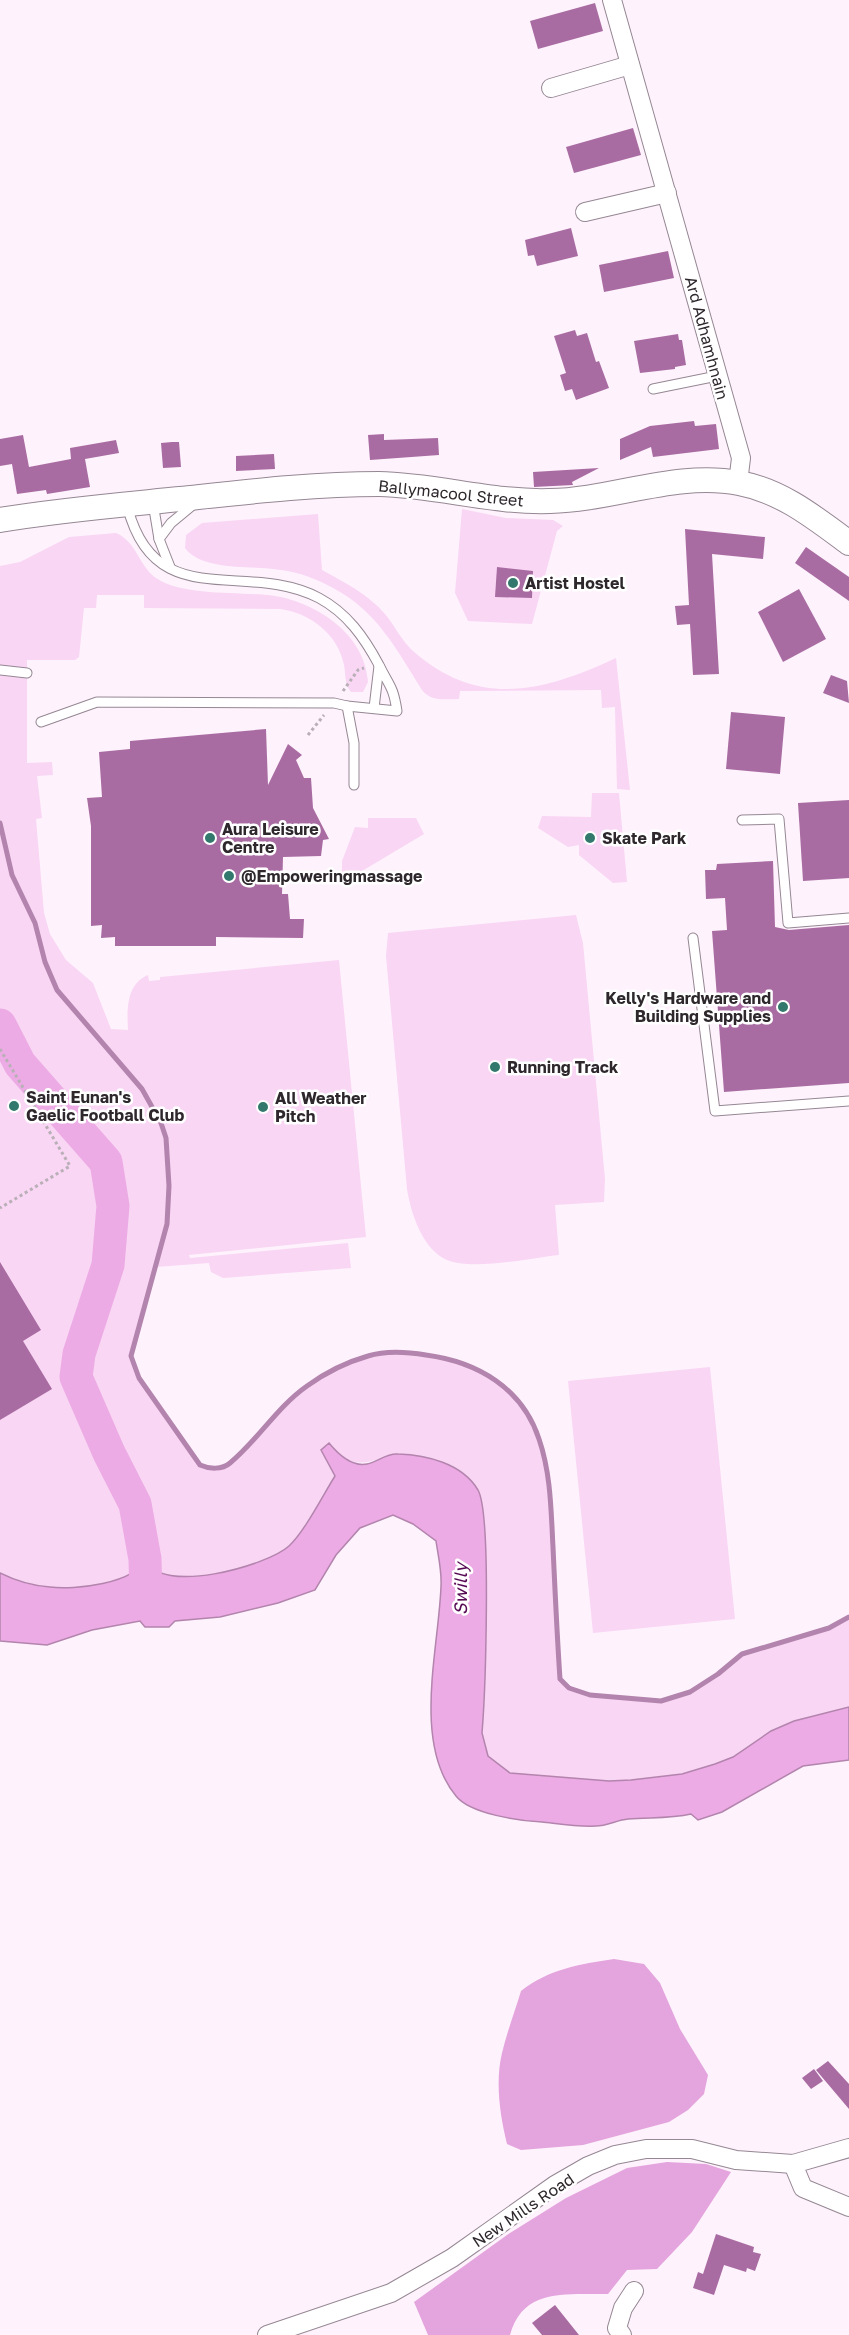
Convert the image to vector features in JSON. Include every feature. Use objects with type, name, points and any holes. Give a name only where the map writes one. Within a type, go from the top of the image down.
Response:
[{"type":"main road","name":"Ballymacool Street","points":[[0,520],[203,496],[304,487],[378,484],[547,501],[580,500],[687,481],[738,483],[775,494],[803,509],[849,543]]},
{"type":"street","name":"Ard Adhamhnain","points":[[612,0],[741,458],[738,483]]},
{"type":"street","points":[[551,88],[630,65]]},
{"type":"street","points":[[585,212],[667,193]]},
{"type":"street","name":"New Mills Road","points":[[267,2335],[392,2293],[453,2258],[555,2185],[588,2166],[615,2155],[646,2149],[692,2149],[736,2160],[792,2164],[849,2148]]},
{"type":"street","points":[[792,2164],[803,2188],[849,2207]]},
{"type":"street","points":[[622,2335],[617,2328],[619,2319],[634,2290]]},
{"type":"lane","points":[[653,389],[717,376]]},
{"type":"lane","points":[[159,538],[171,523],[203,496]]},
{"type":"lane","points":[[153,502],[159,538],[170,567]]},
{"type":"lane","points":[[41,722],[97,702],[334,703],[397,711],[393,689],[360,632],[319,598],[280,585],[187,577],[144,550],[134,530],[127,505]]},
{"type":"lane","points":[[374,708],[378,664]]},
{"type":"lane","points":[[0,670],[27,673]]},
{"type":"lane","points":[[346,705],[354,743],[354,785]]},
{"type":"lane","points":[[742,820],[779,819],[788,923],[849,918]]},
{"type":"lane","points":[[693,938],[715,1111],[849,1101]]},
{"type":"path","points":[[308,735],[358,670],[378,664]]},
{"type":"path","points":[[0,1049],[70,1166],[0,1208]]},
{"type":"shaded area","points":[[462,509],[506,518],[553,520],[563,526],[557,531],[532,624],[468,621],[455,593]]},
{"type":"shaded area","points":[[318,514],[322,570],[371,600],[385,614],[413,651],[438,669],[462,681],[487,688],[512,689],[537,686],[589,670],[616,658],[630,790],[617,789],[615,707],[602,708],[601,690],[460,691],[459,699],[434,698],[422,690],[374,620],[348,597],[308,576],[288,571],[216,564],[193,556],[185,548],[186,535],[202,523]]},
{"type":"shaded area","points":[[116,533],[129,542],[150,573],[168,584],[197,591],[275,596],[307,606],[322,614],[336,624],[358,649],[365,665],[368,682],[363,692],[351,692],[336,644],[321,627],[302,615],[280,609],[144,608],[144,595],[97,595],[96,608],[84,608],[79,657],[75,660],[27,660],[27,763],[52,762],[53,775],[37,776],[42,818],[36,819],[44,913],[50,934],[66,960],[93,983],[111,1029],[128,1030],[129,998],[135,985],[148,975],[149,981],[160,980],[160,977],[339,960],[366,1237],[189,1255],[190,1258],[348,1243],[351,1268],[223,1278],[211,1272],[209,1263],[156,1267],[132,1348],[133,1361],[147,1391],[200,1465],[215,1468],[223,1467],[250,1445],[296,1394],[328,1372],[352,1361],[382,1353],[397,1352],[426,1354],[463,1363],[496,1380],[509,1392],[521,1405],[539,1439],[548,1479],[551,1506],[560,1679],[569,1688],[590,1695],[661,1701],[690,1692],[718,1674],[742,1654],[829,1628],[849,1617],[849,1707],[794,1721],[771,1731],[733,1757],[682,1774],[609,1781],[510,1773],[488,1756],[482,1733],[485,1527],[479,1492],[391,1454],[373,1461],[358,1463],[351,1461],[344,1458],[330,1444],[321,1450],[336,1476],[307,1522],[289,1546],[251,1566],[218,1574],[174,1577],[146,1563],[122,1578],[106,1583],[72,1587],[39,1586],[0,1573],[0,566],[20,562],[69,537]]},
{"type":"shaded area","name":"Skate Park","points":[[592,793],[619,793],[627,882],[613,883],[579,855],[579,845],[568,847],[538,828],[542,816],[591,817]]},
{"type":"shaded area","points":[[368,818],[416,818],[424,834],[342,883],[342,861],[355,827],[368,828]]},
{"type":"shaded area","name":"Running Track","points":[[576,915],[583,943],[605,1179],[604,1202],[555,1205],[559,1255],[486,1264],[458,1263],[447,1260],[438,1255],[424,1239],[411,1209],[407,1189],[386,956],[388,933]]},
{"type":"shaded area","points":[[710,1367],[735,1619],[593,1633],[568,1381]]},
{"type":"shaded area","points":[[614,1959],[644,1964],[660,1983],[680,2029],[708,2075],[704,2094],[688,2110],[669,2122],[583,2145],[521,2150],[507,2144],[500,2110],[500,2064],[521,1991],[554,1973]]},
{"type":"shaded area","points":[[667,2162],[706,2164],[731,2172],[692,2232],[657,2269],[627,2270],[608,2294],[563,2295],[536,2301],[525,2308],[516,2319],[510,2335],[428,2335],[414,2302],[507,2235],[566,2198],[627,2168]]},
{"type":"water","name":"Swilly","points":[[329,1443],[346,1459],[356,1464],[371,1463],[394,1454],[420,1456],[442,1462],[463,1473],[478,1490],[485,1533],[486,1568],[486,1646],[482,1733],[488,1756],[510,1773],[609,1781],[682,1774],[733,1757],[771,1731],[794,1721],[849,1707],[849,1760],[803,1766],[722,1812],[698,1820],[691,1814],[628,1819],[600,1826],[582,1826],[509,1818],[472,1808],[456,1796],[443,1774],[435,1750],[431,1723],[431,1694],[441,1580],[436,1541],[413,1524],[393,1515],[360,1528],[336,1555],[315,1590],[278,1603],[220,1617],[175,1621],[169,1627],[145,1627],[140,1621],[92,1630],[47,1645],[0,1641],[0,1573],[37,1586],[61,1588],[103,1584],[117,1580],[139,1568],[145,1559],[155,1570],[171,1575],[191,1576],[238,1569],[277,1554],[289,1546],[301,1531],[335,1476],[321,1450]]},
{"type":"building","points":[[595,3],[603,31],[538,49],[530,21]]},
{"type":"building","points":[[633,128],[641,155],[574,173],[566,147]]},
{"type":"building","points":[[571,228],[578,256],[537,266],[534,255],[528,256],[525,240]]},
{"type":"building","points":[[668,251],[674,278],[604,292],[599,265]]},
{"type":"building","points":[[575,330],[577,336],[587,333],[596,362],[599,361],[609,388],[576,400],[572,389],[565,391],[560,375],[566,373],[554,336]]},
{"type":"building","points":[[678,334],[679,340],[682,340],[686,365],[675,367],[675,369],[640,373],[634,341]]},
{"type":"building","points":[[694,421],[695,426],[716,424],[719,449],[653,457],[651,447],[620,460],[620,439],[650,426]]},
{"type":"building","points":[[384,434],[384,440],[438,438],[439,455],[370,460],[368,435]]},
{"type":"building","points":[[23,435],[29,467],[71,459],[70,448],[116,440],[119,453],[85,459],[90,487],[47,494],[46,490],[17,494],[12,464],[0,466],[0,439]]},
{"type":"building","points":[[179,442],[181,467],[163,468],[161,443]]},
{"type":"building","points":[[274,454],[275,469],[236,471],[236,456]]},
{"type":"building","points":[[599,468],[572,482],[573,485],[534,487],[533,472]]},
{"type":"building","points":[[685,529],[765,537],[763,559],[712,554],[719,674],[693,675],[690,624],[677,625],[675,606],[689,605]]},
{"type":"building","points":[[806,547],[849,577],[849,601],[795,563]]},
{"type":"building","points":[[497,567],[533,571],[532,598],[495,597]]},
{"type":"building","points":[[799,589],[826,639],[783,662],[758,612]]},
{"type":"building","points":[[831,675],[847,681],[849,703],[823,693]]},
{"type":"building","points":[[731,712],[785,717],[780,774],[726,769]]},
{"type":"building","name":"Aura Leisure Centre","points":[[266,729],[268,785],[288,744],[302,755],[296,760],[304,778],[311,778],[313,808],[329,839],[323,840],[321,856],[283,857],[282,894],[288,894],[290,919],[304,919],[303,938],[216,937],[216,946],[115,946],[115,937],[101,938],[102,925],[91,926],[91,826],[87,798],[102,797],[99,752],[130,749],[130,741]]},
{"type":"building","points":[[849,800],[849,878],[803,881],[798,803]]},
{"type":"building","name":"Kelly's Hardware and Building Supplies","points":[[773,861],[775,927],[789,930],[849,925],[849,1083],[724,1092],[712,931],[727,930],[725,898],[706,899],[705,870],[716,870],[717,864]]},
{"type":"building","points":[[0,1262],[41,1330],[23,1341],[52,1389],[0,1420]]},
{"type":"building","points":[[828,2061],[849,2084],[849,2109],[816,2070]]},
{"type":"building","points":[[814,2069],[823,2081],[811,2089],[802,2078]]},
{"type":"building","points":[[716,2234],[754,2247],[753,2252],[761,2254],[755,2271],[747,2268],[746,2272],[724,2265],[714,2295],[693,2288],[698,2272],[703,2274]]},
{"type":"building","points":[[555,2305],[579,2335],[542,2335],[532,2323]]},
{"type":"waterway","points":[[0,823],[12,875],[35,923],[45,962],[57,990],[142,1089],[161,1123],[166,1138],[169,1186],[167,1224],[131,1356],[139,1378],[200,1465],[215,1468],[227,1465],[250,1444],[296,1394],[344,1365],[375,1354],[390,1352],[445,1359],[463,1364],[496,1380],[521,1405],[539,1439],[550,1493],[560,1679],[569,1688],[590,1695],[661,1701],[690,1692],[718,1674],[742,1654],[829,1628],[849,1617]]},
{"type":"waterway","points":[[0,1025],[20,1064],[106,1162],[113,1206],[108,1265],[79,1354],[76,1377],[109,1453],[135,1504],[145,1559],[146,1600]]},
{"type":"place","name":"Artist Hostel","points":[[513,583]]},
{"type":"place","name":"Aura Leisure Centre","points":[[210,838]]},
{"type":"place","name":"Skate Park","points":[[590,838]]},
{"type":"place","name":"@Empoweringmassage","points":[[229,876]]},
{"type":"place","name":"Kelly's Hardware and Building Supplies","points":[[783,1007]]},
{"type":"place","name":"Running Track","points":[[495,1067]]},
{"type":"place","name":"Saint Eunan's Gaelic Football Club","points":[[14,1106]]},
{"type":"place","name":"All Weather Pitch","points":[[263,1107]]}]
